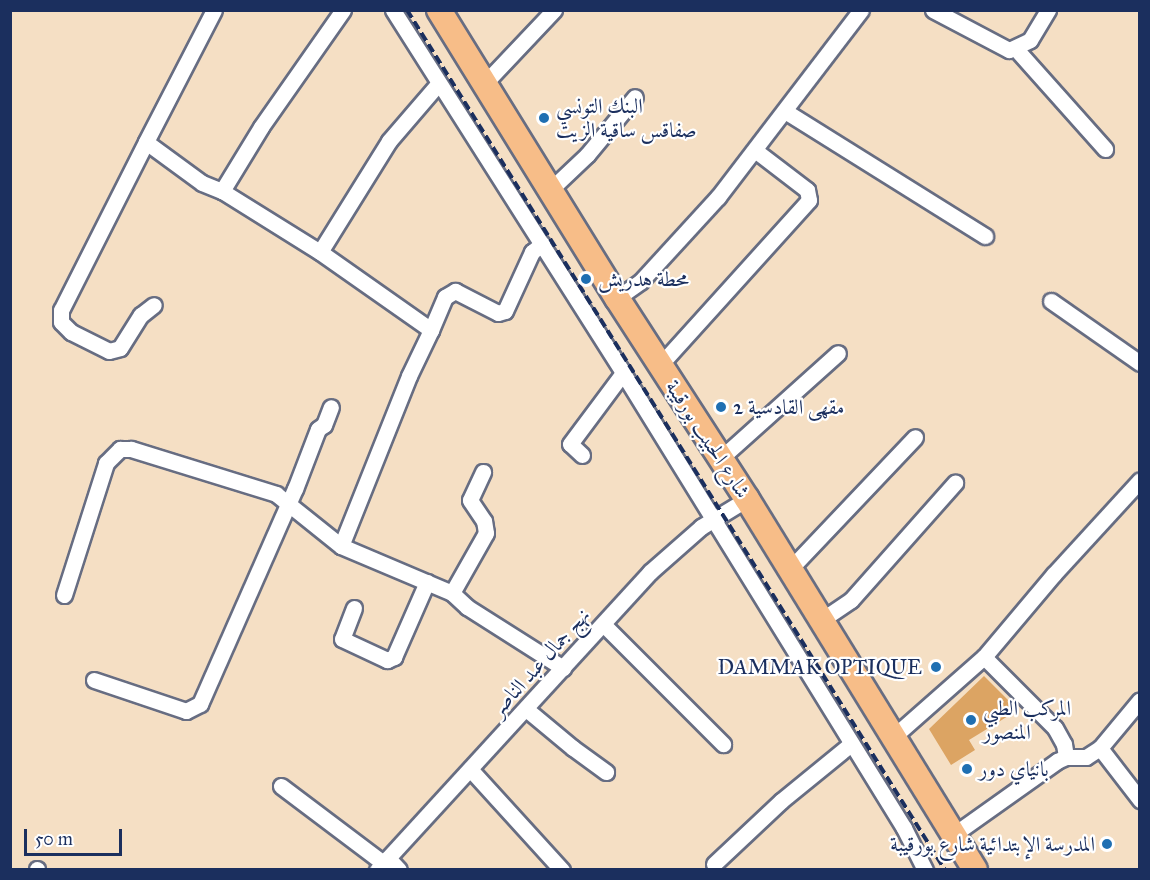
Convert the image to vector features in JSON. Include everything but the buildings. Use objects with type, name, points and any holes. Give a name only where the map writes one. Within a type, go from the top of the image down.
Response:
[{"type":"main road","name":"شارع الحبيب بورقيبة","points":[[438,10],[617,298],[747,499],[975,870]]},
{"type":"street","points":[[154,305],[141,315],[120,348],[109,351],[71,332],[61,322],[61,310],[214,10]]},
{"type":"street","points":[[222,191],[261,128],[343,10]]},
{"type":"street","points":[[393,10],[623,373],[904,828],[925,870]]},
{"type":"street","points":[[484,84],[554,10]]},
{"type":"street","points":[[617,298],[641,281],[696,224],[756,151],[861,10]]},
{"type":"street","points":[[933,10],[1004,48],[1016,49],[1030,40],[1048,10]]},
{"type":"street","points":[[1016,49],[1105,149]]},
{"type":"street","points":[[320,252],[389,141],[438,84]]},
{"type":"street","points":[[551,189],[587,155],[635,97]]},
{"type":"street","points":[[785,111],[985,236]]},
{"type":"street","points":[[146,142],[184,171],[222,191],[320,252],[431,330]]},
{"type":"street","points":[[660,365],[809,200],[807,190],[756,151]]},
{"type":"street","points":[[341,546],[409,376],[445,297],[455,291],[498,313],[505,311],[532,252],[542,244]]},
{"type":"street","points":[[1051,301],[1140,363]]},
{"type":"street","points":[[721,458],[838,353]]},
{"type":"street","points":[[582,455],[570,444],[623,373]]},
{"type":"street","points":[[94,680],[186,711],[200,704],[286,503],[295,489],[318,429],[324,425],[331,407]]},
{"type":"street","points":[[789,570],[915,437]]},
{"type":"street","points":[[64,595],[106,463],[120,449],[130,449],[276,494],[341,546],[452,593],[467,607],[563,668]]},
{"type":"street","points":[[452,593],[486,533],[484,521],[470,500],[483,472]]},
{"type":"street","points":[[892,738],[984,657],[1054,574],[1140,480]]},
{"type":"street","points":[[820,621],[851,600],[955,483]]},
{"type":"street","name":"نهج جمال عبد الناصر","points":[[382,863],[650,572],[713,519],[747,499]]},
{"type":"street","points":[[354,608],[342,639],[387,660],[394,657],[427,582]]},
{"type":"street","points":[[603,624],[723,744]]},
{"type":"street","points":[[984,657],[1055,728],[1064,744],[1066,757]]},
{"type":"street","points":[[953,835],[1066,757],[1086,757],[1100,748],[1140,700]]},
{"type":"street","points":[[526,709],[606,772]]},
{"type":"street","points":[[714,864],[781,801],[851,744]]},
{"type":"street","points":[[1100,748],[1140,801]]},
{"type":"street","points":[[470,769],[562,870]]},
{"type":"street","points":[[281,786],[382,863],[399,870]]},
{"type":"railway","points":[[407,10],[945,870]]},
{"type":"place","name":"البنك التونسي صفاقس ساقية الزيت","points":[[544,118]]},
{"type":"place","name":"محطة هدريش","points":[[586,279]]},
{"type":"place","name":"مقهى القادسية 2","points":[[721,407]]},
{"type":"place","name":"DAMMAK OPTIQUE","points":[[936,667]]},
{"type":"place","name":"المركب الطبي المنصور","points":[[971,720]]},
{"type":"place","name":"بانياي دور","points":[[967,769]]},
{"type":"place","name":"المدرسة الإبتدائية شارع بورقيبة","points":[[1107,844]]}]
